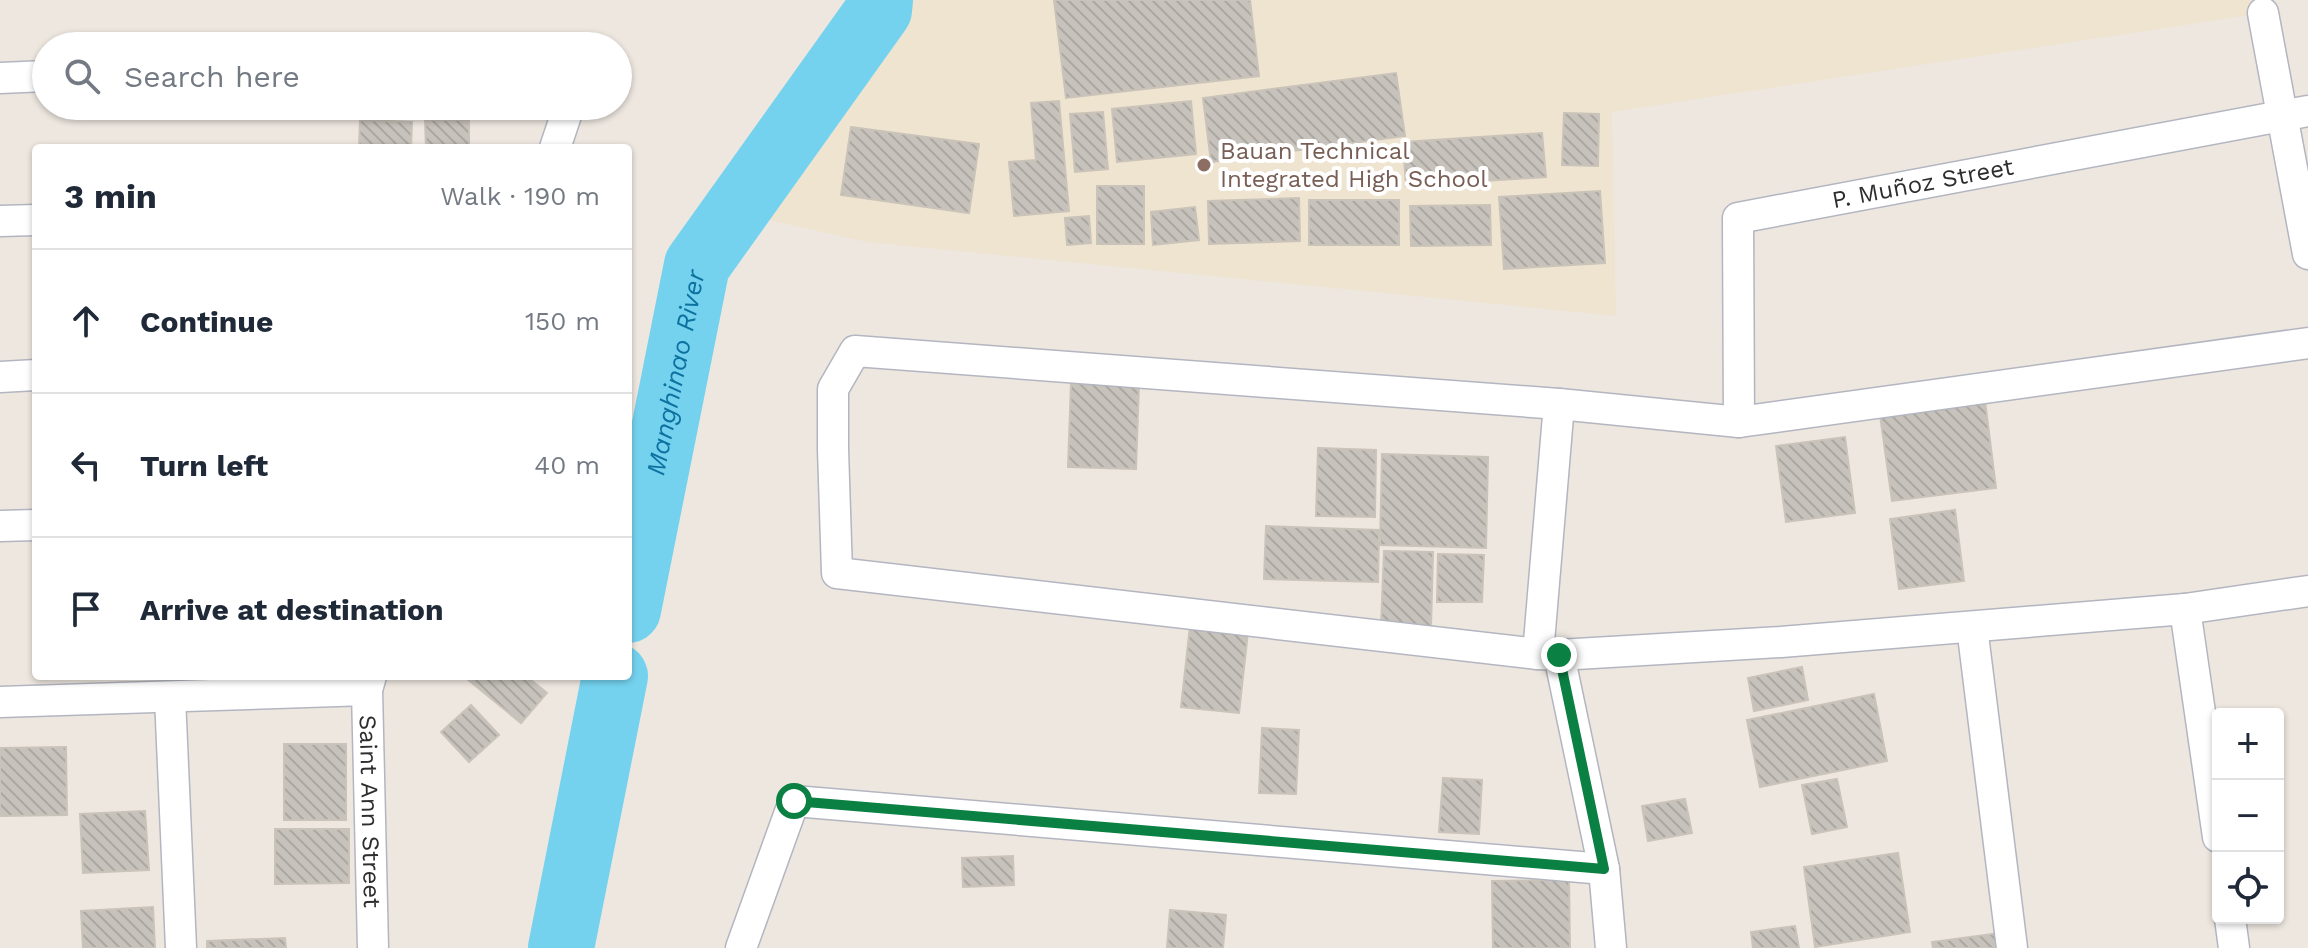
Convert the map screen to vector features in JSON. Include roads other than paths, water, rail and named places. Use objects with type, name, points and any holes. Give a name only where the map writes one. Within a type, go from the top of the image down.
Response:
[{"type":"street","points":[[2263,13],[2295,114],[2308,254]]},
{"type":"street","points":[[0,78],[32,77]]},
{"type":"street","name":"P. Muñoz Street","points":[[1739,422],[1738,218],[2295,114]]},
{"type":"street","points":[[556,144],[564,120]]},
{"type":"street","points":[[0,221],[32,220]]},
{"type":"street","points":[[2308,343],[1739,422],[1559,404],[855,351],[833,389],[837,573],[1548,654],[1781,642],[1972,627],[2185,609],[2308,591]]},
{"type":"street","points":[[0,377],[32,375]]},
{"type":"street","points":[[1559,404],[1548,654],[1604,869],[1611,948]]},
{"type":"street","points":[[0,526],[32,525]]},
{"type":"street","points":[[2185,609],[2212,796]]},
{"type":"street","points":[[1972,627],[2012,948]]},
{"type":"street","points":[[0,702],[170,697],[369,683]]},
{"type":"street","name":"Saint Ann Street","points":[[369,683],[373,948]]},
{"type":"street","points":[[170,697],[181,948]]},
{"type":"street","points":[[741,948],[794,801],[1604,869]]},
{"type":"street","points":[[2231,924],[2234,948]]},
{"type":"waterway","name":"Manghinao River","points":[[632,590],[697,265],[879,10],[880,0]]},
{"type":"waterway","name":"Manghinao River","points":[[561,948],[614,680]]},
{"type":"place","name":"Bauan Technical Integrated High School","points":[[1204,165]]}]
